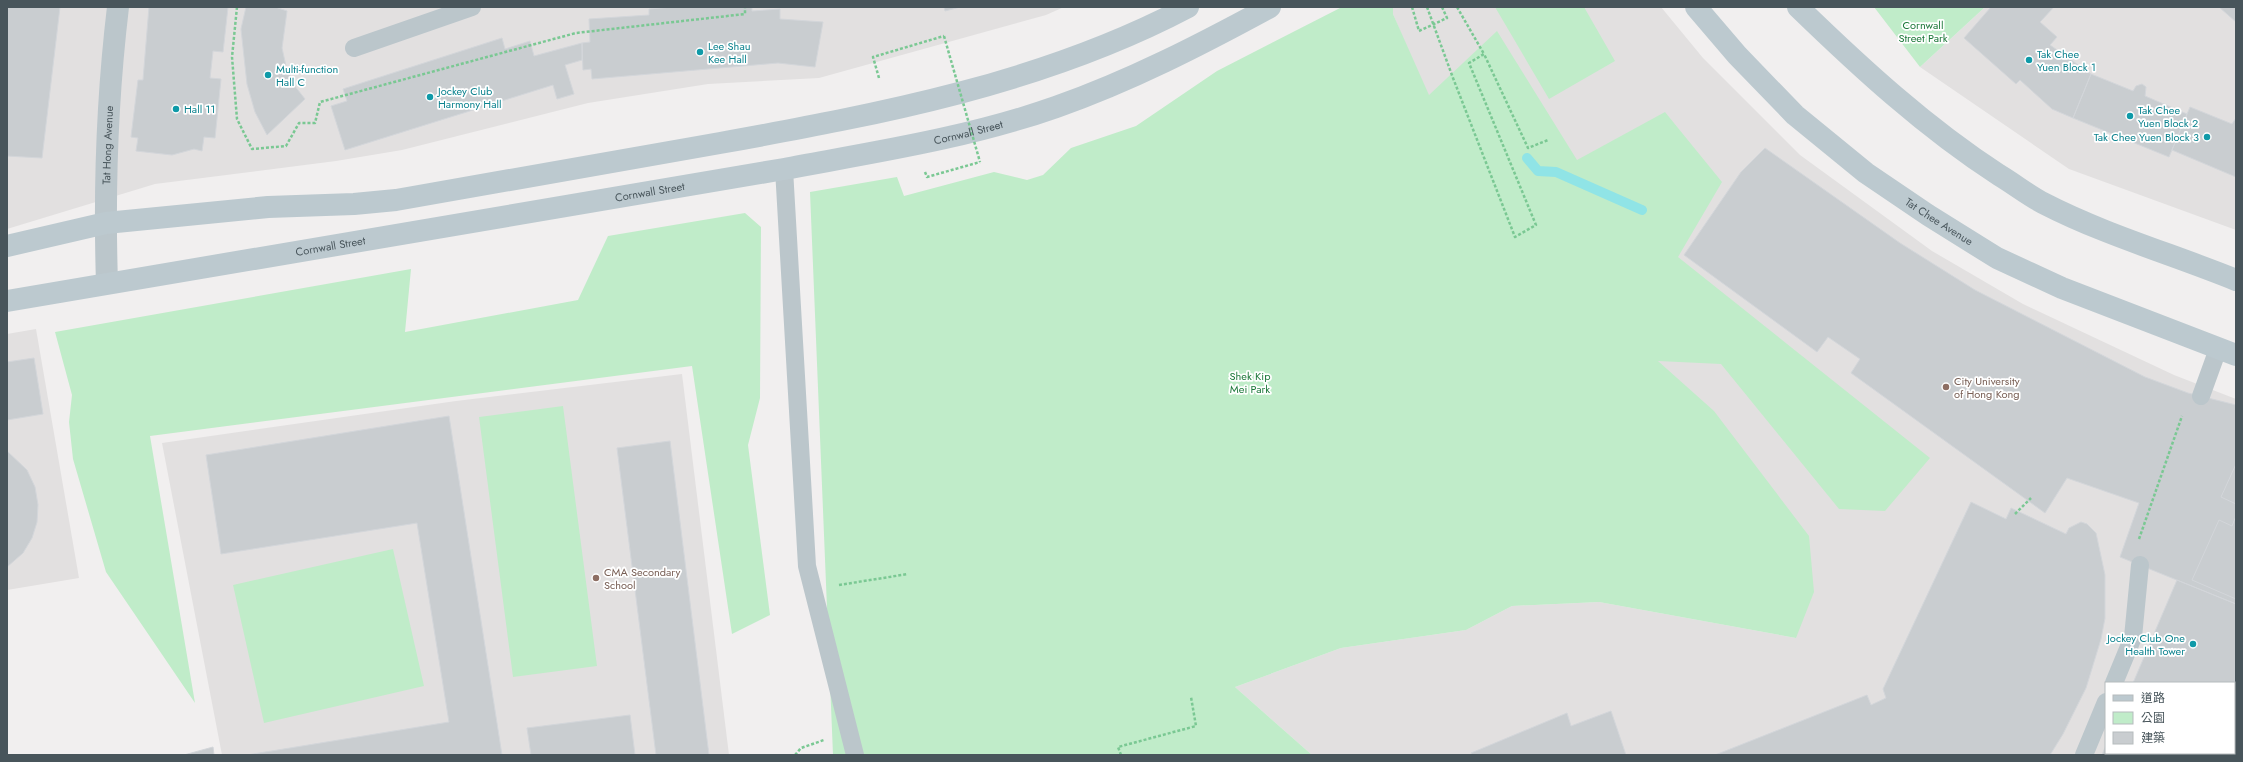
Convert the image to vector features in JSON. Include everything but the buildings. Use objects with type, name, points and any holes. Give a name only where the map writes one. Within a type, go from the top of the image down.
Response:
[{"type":"main road","points":[[7,246],[106,223],[268,207],[354,204],[396,200],[888,111],[1011,79],[1126,36],[1188,7]]},
{"type":"main road","name":"Cornwall Street","points":[[7,301],[784,169],[970,132],[1056,107],[1189,51],[1270,7]]},
{"type":"main road","name":"Tat Chee Avenue","points":[[1696,7],[1737,55],[1795,115],[1866,173],[1928,215],[1996,258],[2062,288],[2227,352]]},
{"type":"main road","points":[[1798,7],[1858,65],[1916,115],[1973,158],[2042,202],[2101,230],[2236,280]]},
{"type":"street","name":"Tat Hong Avenue","points":[[108,283],[106,223],[110,82],[118,7]]},
{"type":"lane","points":[[354,48],[472,7]]},
{"type":"lane","points":[[784,169],[807,566],[855,755]]},
{"type":"lane","points":[[2201,396],[2227,352]]},
{"type":"lane","points":[[2114,682],[2133,637],[2140,565]]},
{"type":"lane","points":[[2084,755],[2105,704]]},
{"type":"path","points":[[237,7],[232,57],[237,118],[252,149],[286,146],[299,123],[315,123],[320,102],[576,33],[745,14],[745,7]]},
{"type":"path","points":[[1412,7],[1419,30],[1447,18],[1442,7]]},
{"type":"path","points":[[1428,7],[1453,78],[1515,237],[1536,225],[1469,64],[1484,54]]},
{"type":"path","points":[[1457,7],[1484,54],[1528,148],[1548,140]]},
{"type":"path","points":[[879,78],[873,57],[944,36],[980,162],[927,178]]},
{"type":"path","points":[[2015,514],[2031,498]]},
{"type":"path","points":[[831,587],[854,581],[908,574]]},
{"type":"path","points":[[1120,755],[1118,747],[1196,726],[1191,697]]},
{"type":"shaded area","points":[[7,7],[1064,7],[1046,15],[819,78],[708,84],[588,103],[402,150],[336,161],[155,184],[7,229]]},
{"type":"shaded area","name":"City University of Hong Kong","points":[[1393,7],[1661,7],[1703,58],[1800,155],[1932,251],[2023,304],[2174,375],[2236,399],[2236,755],[1312,755],[1235,687],[1341,648],[1466,630],[1512,606],[1599,602],[1796,638],[1476,213],[1393,14]]},
{"type":"shaded area","points":[[1985,7],[2236,7],[2236,230],[2069,169],[1920,67]]},
{"type":"shaded area","points":[[36,329],[79,578],[7,590],[7,334]]},
{"type":"shaded area","points":[[682,374],[729,755],[222,755],[162,443],[456,401]]},
{"type":"green space","name":"Shek Kip Mei Park","points":[[1342,7],[1393,7],[1393,14],[1429,95],[1497,31],[1577,160],[1665,112],[1722,182],[1678,257],[1930,458],[1885,511],[1839,509],[1721,364],[1658,361],[1714,411],[1809,536],[1814,592],[1796,638],[1599,602],[1512,606],[1466,630],[1341,648],[1235,687],[1312,755],[833,755],[810,192],[897,177],[904,196],[994,172],[1027,180],[1043,175],[1071,148],[1136,126],[1217,71]]},
{"type":"green space","points":[[1495,7],[1584,7],[1615,61],[1549,99]]},
{"type":"green space","name":"Cornwall Street Park","points":[[1874,7],[1985,7],[1920,67]]},
{"type":"green space","points":[[745,213],[761,227],[760,398],[748,445],[770,615],[732,634],[692,366],[150,436],[195,703],[106,572],[73,459],[69,422],[72,395],[55,332],[411,269],[405,332],[578,300],[608,236]]},
{"type":"green space","points":[[563,406],[597,666],[513,677],[479,417]]},
{"type":"green space","points":[[393,549],[424,686],[264,723],[233,585]]},
{"type":"waterway","points":[[1527,158],[1538,171],[1556,172],[1642,210]]},
{"type":"place","name":"Lee Shau Kee Hall","points":[[700,52]]},
{"type":"place","name":"Tak Chee Yuen Block 1","points":[[2029,60]]},
{"type":"place","name":"Multi-function Hall C","points":[[268,75]]},
{"type":"place","name":"Jockey Club Harmony Hall","points":[[430,97]]},
{"type":"place","name":"Hall 11","points":[[176,109]]},
{"type":"place","name":"Tak Chee Yuen Block 2","points":[[2130,116]]},
{"type":"place","name":"Tak Chee Yuen Block 3","points":[[2207,137]]},
{"type":"place","name":"City University of Hong Kong","points":[[1946,387]]},
{"type":"place","name":"CMA Secondary School","points":[[596,578]]},
{"type":"place","name":"Jockey Club One Health Tower","points":[[2193,644]]}]
